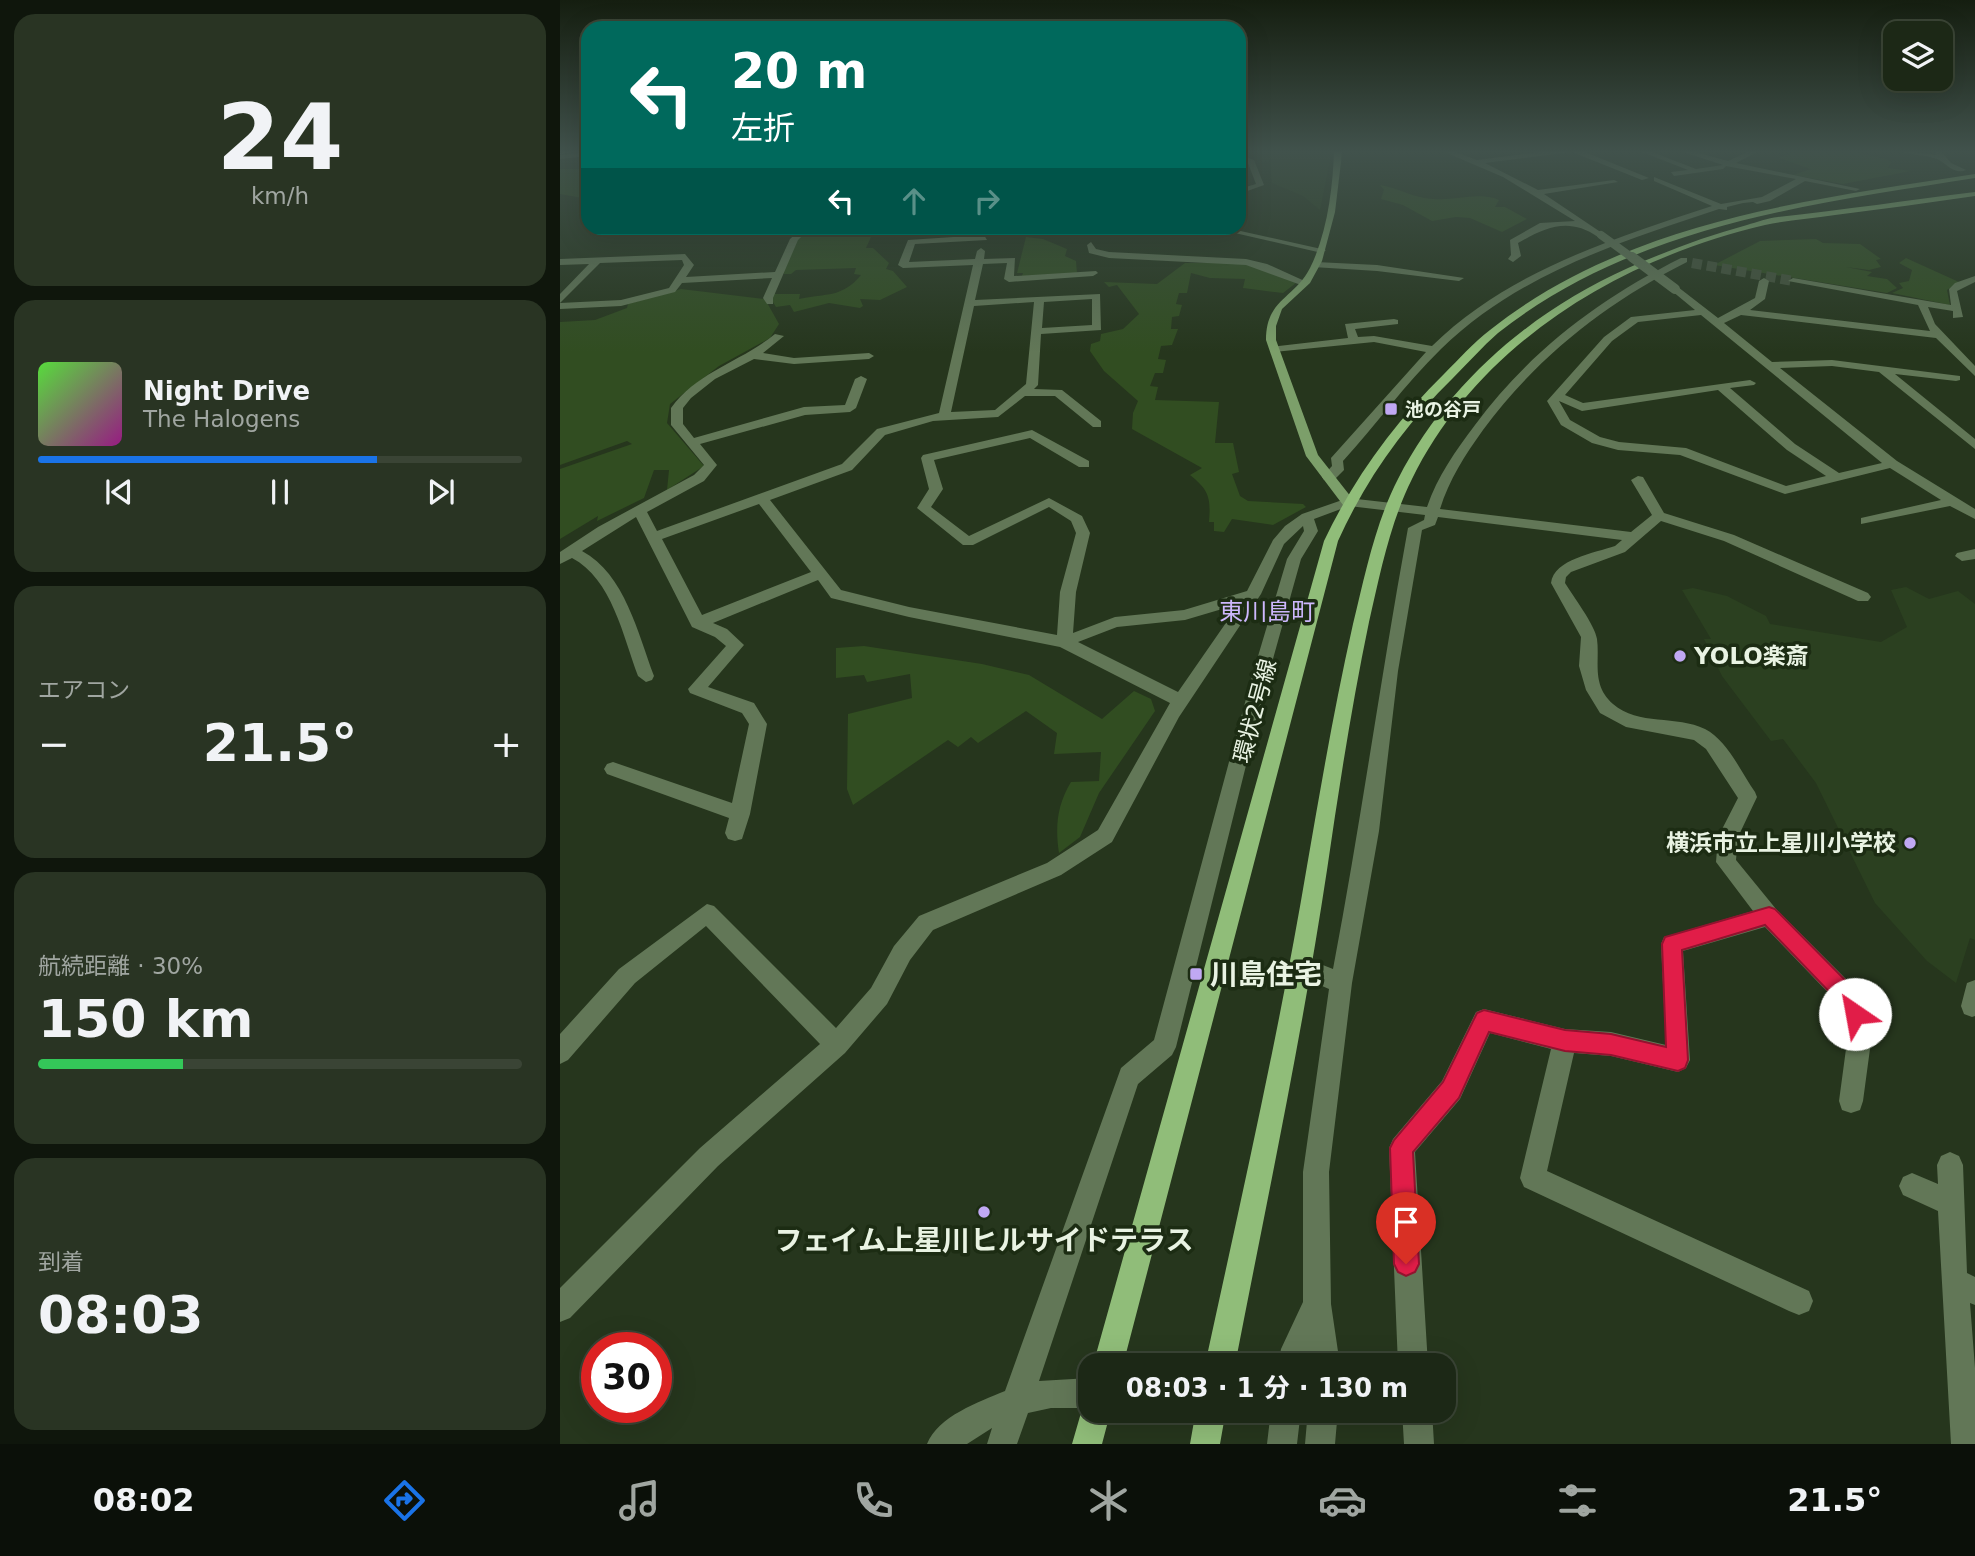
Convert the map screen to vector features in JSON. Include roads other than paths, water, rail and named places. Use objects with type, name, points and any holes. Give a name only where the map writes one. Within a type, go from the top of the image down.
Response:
[{"type":"main road","name":"環状2号線","points":[[1111,1353],[1331,541],[1348,502],[1414,408],[1497,328],[1580,275],[1637,249],[1736,217]]},
{"type":"main road","points":[[1222,1353],[1300,966],[1349,676],[1379,545],[1406,475],[1434,431],[1493,362],[1550,314],[1622,272],[1761,223],[1784,217]]},
{"type":"main road","points":[[1761,223],[1802,217]]},
{"type":"main road","points":[[1087,1444],[1093,1423]]},
{"type":"main road","points":[[1205,1444],[1209,1423]]},
{"type":"street","points":[[1327,217],[1322,250],[1316,265],[1304,283],[1272,315],[1270,325],[1274,349],[1312,456],[1348,502]]},
{"type":"street","points":[[1575,217],[1675,289],[1783,379],[1892,464],[1975,515]]},
{"type":"street","points":[[1329,477],[1339,467],[1336,461],[1434,350],[1507,293],[1568,261],[1682,217]]},
{"type":"street","points":[[1695,229],[1696,220],[1702,217]]},
{"type":"street","points":[[1513,259],[1516,256],[1513,242],[1543,225],[1583,223]]},
{"type":"street","points":[[1246,234],[1322,250]]},
{"type":"street","points":[[769,302],[768,298],[794,239],[798,235]]},
{"type":"street","points":[[969,235],[911,242],[903,265],[1012,260],[1009,279],[1093,273]]},
{"type":"street","points":[[944,416],[985,235]]},
{"type":"street","points":[[1091,246],[1092,251],[1108,256],[1246,262],[1304,283]]},
{"type":"street","points":[[1323,1353],[1317,1304],[1315,1172],[1341,983],[1369,831],[1377,758],[1415,528],[1430,522],[1446,474],[1494,405],[1535,359],[1565,332],[1610,301],[1688,262],[1667,255]]},
{"type":"street","points":[[560,262],[685,257],[689,265],[672,290],[621,303],[560,306]]},
{"type":"street","points":[[560,300],[597,261]]},
{"type":"street","points":[[1316,265],[1377,268],[1459,278]]},
{"type":"street","points":[[678,280],[779,275]]},
{"type":"street","points":[[1793,281],[1953,316],[1959,315],[1952,291],[1958,285],[1975,279]]},
{"type":"street","points":[[1717,322],[1760,299],[1764,281]]},
{"type":"street","points":[[970,303],[1097,296],[1097,328],[1037,331]]},
{"type":"street","points":[[654,537],[847,467],[881,432],[944,416],[998,413],[1032,385],[1039,299]]},
{"type":"street","points":[[1924,308],[1930,325],[1973,378]]},
{"type":"street","points":[[1704,312],[1635,319],[1608,339],[1553,401],[1565,422],[1596,440],[1618,446],[1682,451],[1785,490],[1892,464]]},
{"type":"street","points":[[1740,312],[1939,335]]},
{"type":"street","points":[[1354,340],[1349,326],[1394,322]]},
{"type":"street","points":[[565,555],[699,478],[711,466],[677,425],[680,403],[716,373],[751,355],[779,336]]},
{"type":"street","points":[[1274,349],[1374,339],[1434,350]]},
{"type":"street","points":[[751,355],[794,361],[870,356]]},
{"type":"street","points":[[1769,365],[1832,363],[1956,378]]},
{"type":"street","points":[[1880,367],[1975,445]]},
{"type":"street","points":[[692,442],[804,411],[850,408],[861,379]]},
{"type":"street","points":[[1770,380],[1783,379]]},
{"type":"street","points":[[1558,396],[1582,407],[1750,383]]},
{"type":"street","points":[[1720,386],[1791,447],[1838,478]]},
{"type":"street","points":[[1024,393],[1058,392],[1097,424]]},
{"type":"street","points":[[1064,642],[1068,592],[1083,533],[1077,519],[1049,502],[968,542],[924,508],[936,489],[927,458],[1032,434],[1084,464]]},
{"type":"street","points":[[1638,481],[1658,516],[1729,538],[1863,597]]},
{"type":"street","points":[[761,497],[836,594],[909,612],[1064,642],[1181,701]]},
{"type":"street","points":[[1866,520],[1953,501]]},
{"type":"street","points":[[560,1308],[709,1157],[837,1045],[879,996],[902,953],[926,923],[1054,869],[1105,836],[1181,701],[1252,594],[1278,543],[1290,529],[1307,517],[1348,502],[1635,537]]},
{"type":"street","points":[[640,511],[698,623],[721,632],[736,645],[696,689],[748,708],[758,724],[735,833]]},
{"type":"street","points":[[1658,516],[1620,549],[1566,569],[1559,575],[1558,583],[1590,637],[1587,666],[1594,690],[1606,708],[1626,720],[1699,734],[1712,744],[1748,797],[1728,837],[1726,862],[1769,916],[1847,996],[1860,1034],[1851,1101]]},
{"type":"street","points":[[1002,1444],[1129,1076],[1164,1047],[1261,673],[1294,559],[1311,531],[1307,517]]},
{"type":"street","points":[[565,555],[584,556],[604,575],[646,676]]},
{"type":"street","points":[[698,623],[820,574]]},
{"type":"street","points":[[1064,642],[1115,622],[1185,615],[1252,594]]},
{"type":"street","points":[[613,769],[740,814]]},
{"type":"street","points":[[560,1052],[627,976],[708,913],[837,1045]]},
{"type":"street","points":[[1412,1353],[1402,1148],[1451,1090],[1484,1020],[1565,1041],[1611,1044],[1678,1060],[1672,944],[1769,916]]},
{"type":"street","points":[[1300,966],[1341,983]]},
{"type":"street","points":[[1565,1041],[1533,1178],[1799,1301]]},
{"type":"street","points":[[1950,1165],[1951,1203],[1964,1286],[1966,1444]]},
{"type":"street","points":[[1912,1186],[1951,1203]]},
{"type":"street","points":[[1294,1353],[1317,1304]]},
{"type":"street","points":[[942,1444],[955,1433],[1015,1402],[1047,1394],[1078,1393]]},
{"type":"street","points":[[1282,1444],[1284,1423]]},
{"type":"street","points":[[1320,1444],[1322,1423]]},
{"type":"street","points":[[1418,1423],[1419,1444]]},
{"type":"tunnel","points":[[1692,263],[1793,281]]},
{"type":"place","name":"池の谷戸","points":[[1391,409]]},
{"type":"place","name":"YOLO楽斎","points":[[1680,656]]},
{"type":"place","name":"横浜市立上星川小学校","points":[[1910,843]]},
{"type":"place","name":"川島住宅","points":[[1196,974]]},
{"type":"place","name":"フェイム上星川ヒルサイドテラス","points":[[984,1212]]},
{"type":"district","name":"東川島町","points":[[1267,612]]}]
